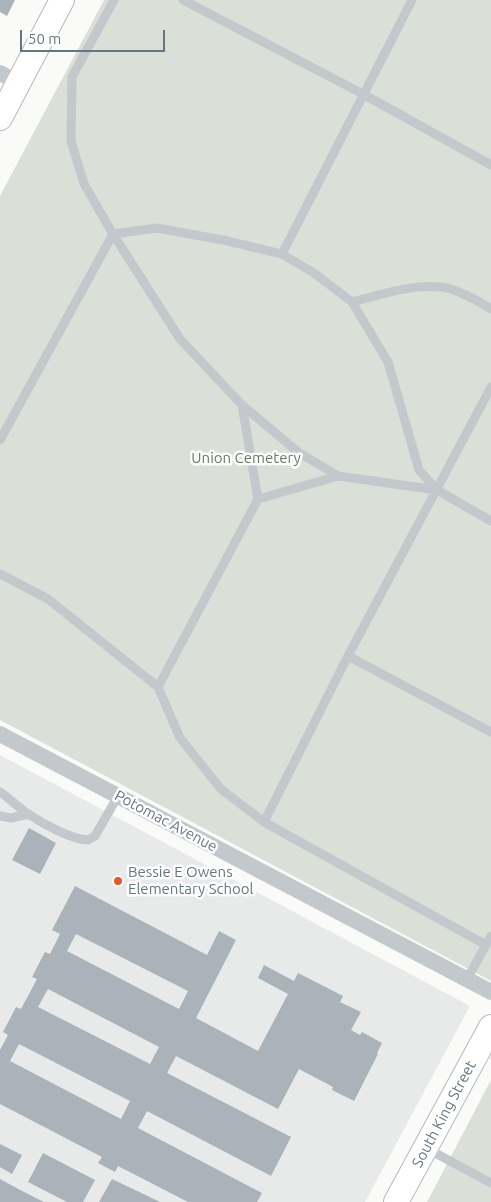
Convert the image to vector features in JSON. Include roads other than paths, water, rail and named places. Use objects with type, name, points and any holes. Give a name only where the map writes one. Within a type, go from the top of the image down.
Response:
[{"type":"street","points":[[0,118],[9,78],[62,0]]},
{"type":"street","name":"Potomac Avenue","points":[[0,734],[491,992]]},
{"type":"street","name":"South King Street","points":[[396,1202],[491,1027]]},
{"type":"lane","points":[[114,0],[72,77],[71,141],[84,184],[113,234],[180,339],[242,405],[298,452],[338,476],[436,490]]},
{"type":"lane","points":[[183,0],[363,94],[491,165]]},
{"type":"lane","points":[[282,254],[412,0]]},
{"type":"lane","points":[[113,234],[157,228],[228,241],[282,254],[314,273],[352,302],[388,362],[419,470],[436,490],[491,521]]},
{"type":"lane","points":[[0,440],[113,234]]},
{"type":"lane","points":[[352,302],[412,288],[442,287],[478,300],[491,308]]},
{"type":"lane","points":[[264,822],[348,656],[491,387]]},
{"type":"lane","points":[[158,687],[258,499],[242,405]]},
{"type":"lane","points":[[258,499],[338,476]]},
{"type":"lane","points":[[0,574],[48,599],[158,687],[180,738],[221,789],[264,822],[486,945]]},
{"type":"lane","points":[[348,656],[491,732]]},
{"type":"lane","points":[[0,792],[28,814],[69,836],[88,840],[95,836],[118,796]]},
{"type":"lane","points":[[0,816],[11,818],[28,814]]},
{"type":"lane","points":[[467,979],[491,936]]},
{"type":"lane","points":[[426,1148],[491,1183]]},
{"type":"place","name":"Bessie E Owens Elementary School","points":[[118,881]]},
{"type":"park label","name":"Union Cemetery","points":[[246,458]]}]
